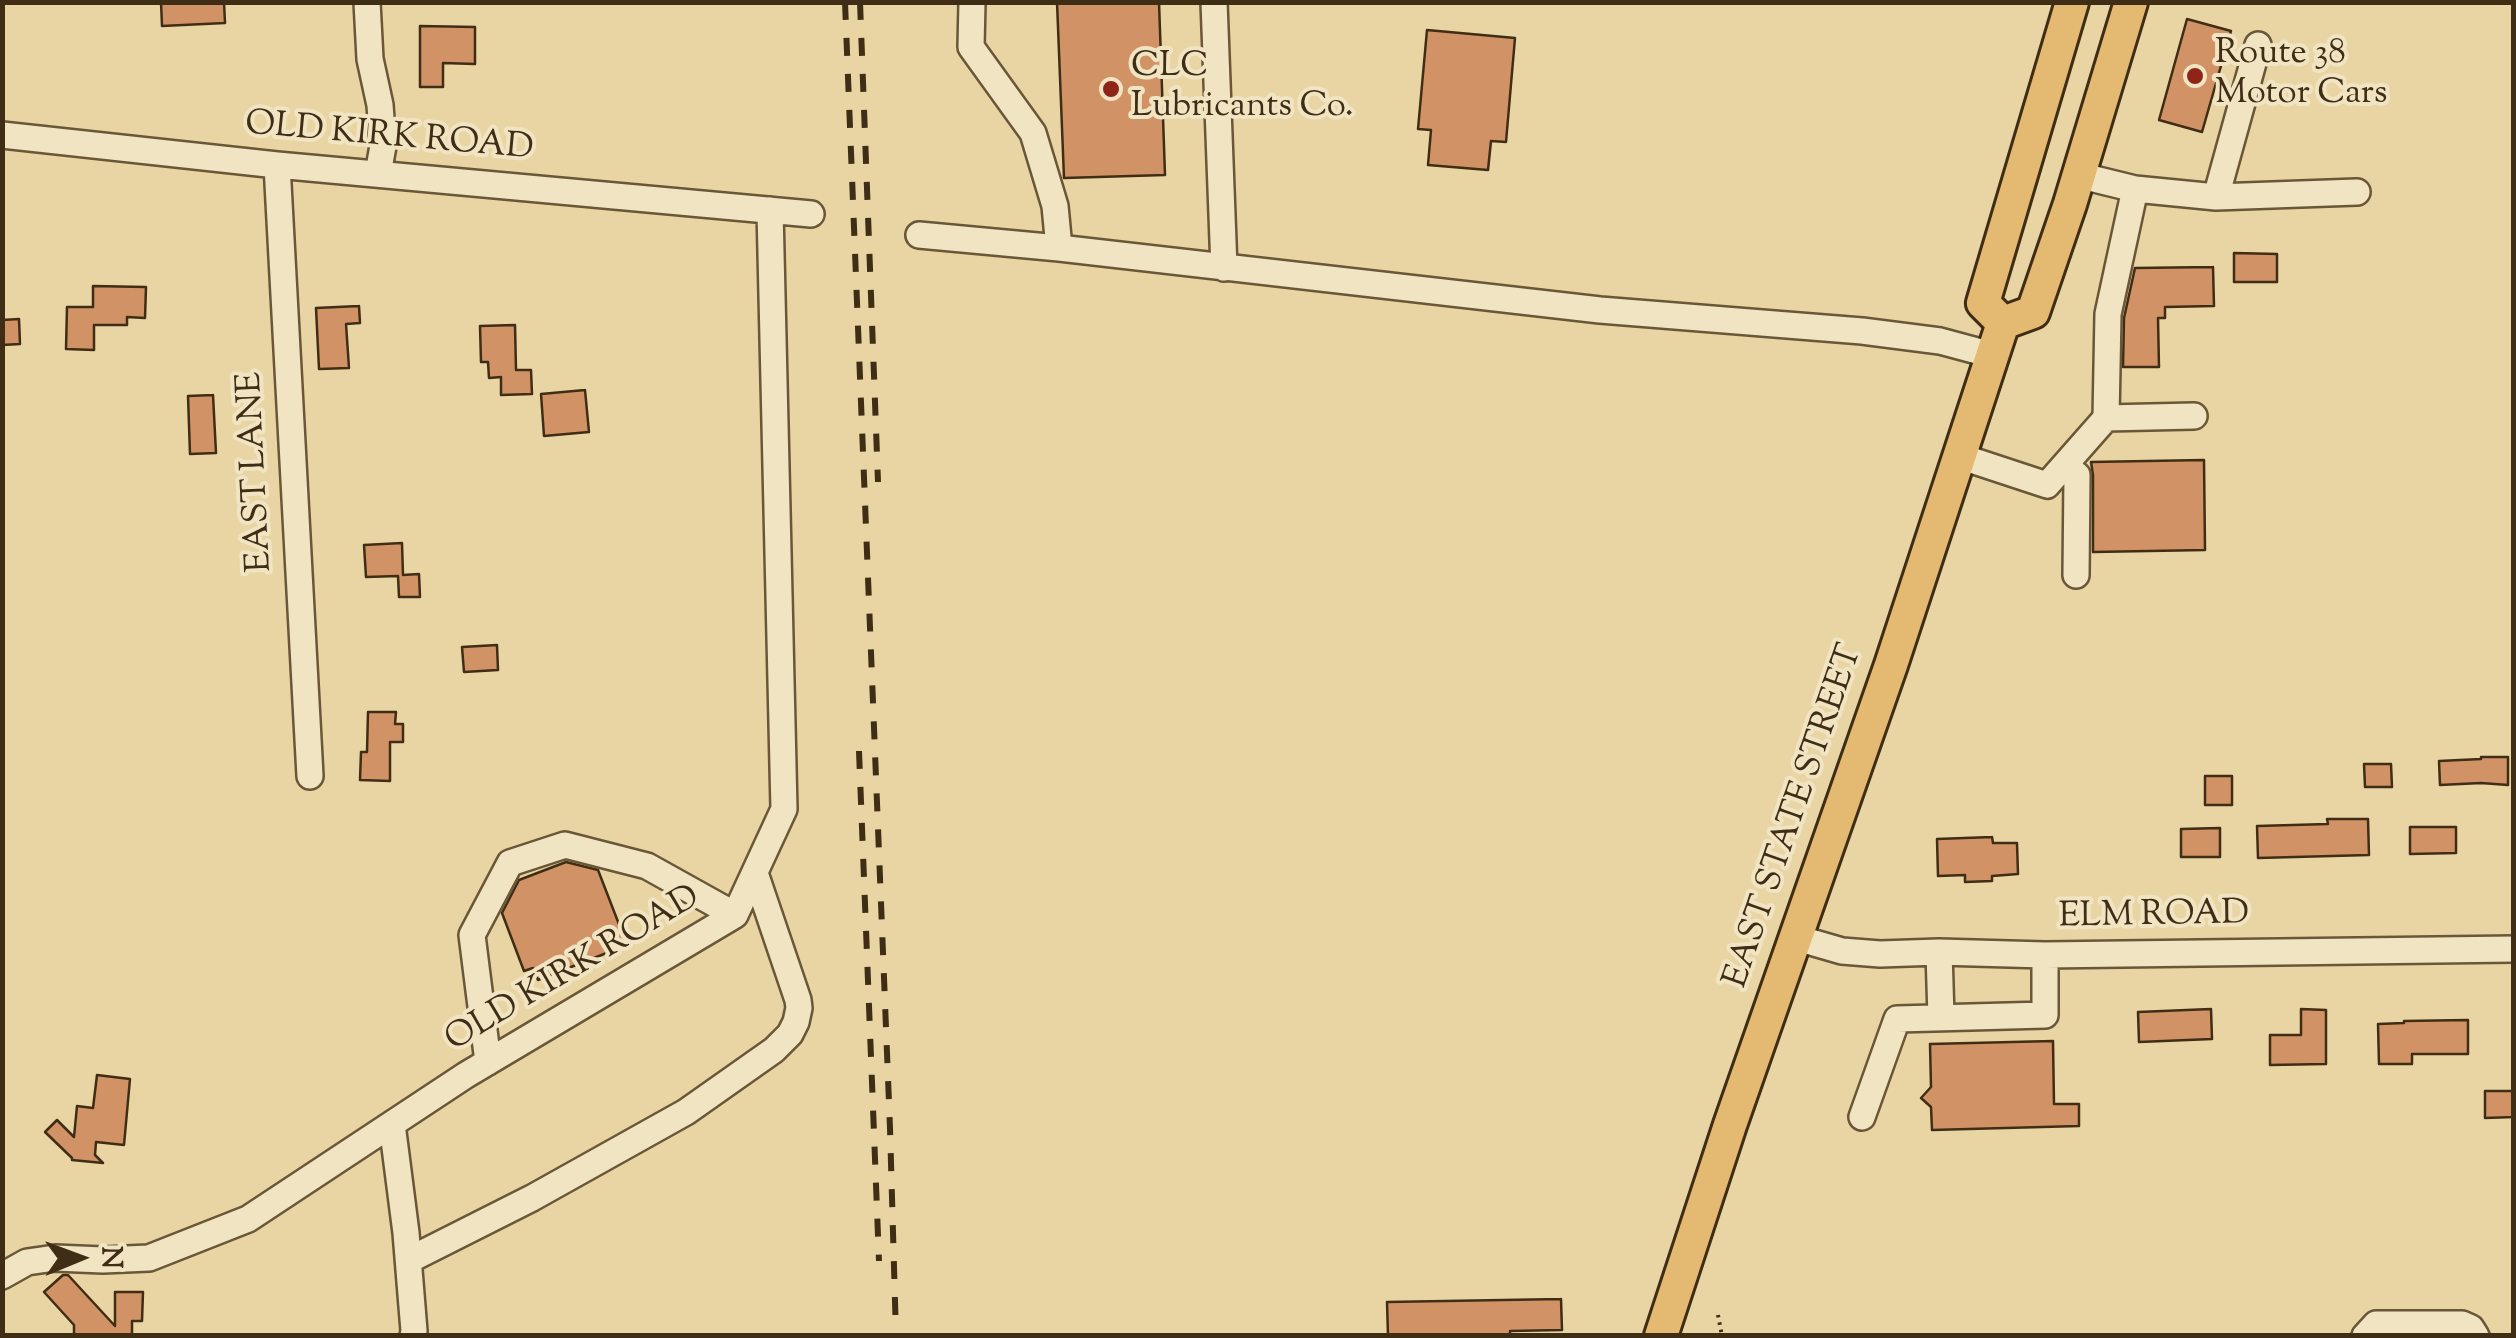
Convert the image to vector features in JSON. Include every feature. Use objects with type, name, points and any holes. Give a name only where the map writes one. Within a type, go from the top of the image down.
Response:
[{"type":"main road","points":[[2072,2],[1983,303],[2003,324],[2033,312],[2130,2]]},
{"type":"main road","name":"EAST STATE STREET","points":[[1662,1336],[2003,324]]},
{"type":"street","points":[[367,2],[370,59],[380,104],[383,146],[378,174]]},
{"type":"street","points":[[972,2],[970,47],[1034,132],[1054,206],[1059,248]]},
{"type":"street","points":[[1214,2],[1224,268]]},
{"type":"street","points":[[2216,197],[2258,45]]},
{"type":"street","name":"OLD KIRK ROAD","points":[[2,135],[811,214]]},
{"type":"street","name":"EAST LANE","points":[[277,164],[310,776]]},
{"type":"street","points":[[2078,175],[2135,189],[2216,197],[2357,192]]},
{"type":"street","points":[[1959,456],[2047,485],[2106,418],[2108,314],[2135,189]]},
{"type":"street","name":"OLD KIRK ROAD","points":[[2,1276],[27,1262],[54,1258],[149,1258],[248,1220],[488,1062],[735,914],[784,810],[770,210]]},
{"type":"street","points":[[919,235],[1600,310],[1862,332],[1940,341],[1992,355]]},
{"type":"street","points":[[2106,418],[2194,416]]},
{"type":"street","points":[[2065,465],[2077,475],[2076,575]]},
{"type":"street","points":[[488,1062],[472,935],[510,863],[566,845],[648,866],[735,914]]},
{"type":"street","points":[[409,1260],[532,1198],[686,1112],[774,1050],[790,1034],[800,1008],[754,872]]},
{"type":"street","name":"ELM ROAD","points":[[1797,938],[1842,951],[1880,954],[2514,949]]},
{"type":"street","points":[[1940,952],[1940,1016]]},
{"type":"street","points":[[1862,1117],[1897,1019],[2045,1015],[2045,954]]},
{"type":"street","points":[[392,1124],[409,1260],[413,1336]]},
{"type":"street","points":[[2365,1336],[2376,1324],[2462,1324],[2472,1328],[2476,1336]]},
{"type":"path","points":[[1718,1315],[1722,1336]]},
{"type":"building","points":[[161,2],[224,2],[225,23],[162,26]]},
{"type":"building","name":"CLC Lubricants Co.","points":[[1057,2],[1159,2],[1165,175],[1064,178]]},
{"type":"building","name":"Route 38 Motor Cars","points":[[2187,19],[2231,31],[2202,132],[2159,120]]},
{"type":"building","points":[[420,26],[475,27],[475,64],[443,63],[443,87],[420,87]]},
{"type":"building","points":[[1427,30],[1515,38],[1506,142],[1491,141],[1488,170],[1428,165],[1431,130],[1418,129]]},
{"type":"building","points":[[2234,253],[2277,254],[2277,282],[2234,282]]},
{"type":"building","points":[[2213,267],[2214,306],[2165,307],[2165,318],[2158,318],[2159,367],[2123,367],[2124,318],[2135,268]]},
{"type":"building","points":[[93,286],[146,287],[145,318],[127,317],[127,325],[94,325],[94,350],[66,349],[67,307],[93,307]]},
{"type":"building","points":[[359,306],[360,323],[346,324],[349,368],[319,369],[316,308]]},
{"type":"building","points":[[19,319],[20,344],[2,345],[2,320]]},
{"type":"building","points":[[515,325],[516,370],[531,370],[532,394],[501,395],[501,377],[489,378],[488,362],[481,362],[480,326]]},
{"type":"building","points":[[585,390],[589,432],[544,436],[541,394]]},
{"type":"building","points":[[213,395],[216,453],[190,454],[188,396]]},
{"type":"building","points":[[2204,460],[2205,550],[2093,552],[2091,462]]},
{"type":"building","points":[[402,543],[403,575],[419,574],[420,597],[399,597],[398,576],[366,577],[364,545]]},
{"type":"building","points":[[497,645],[498,670],[464,672],[462,647]]},
{"type":"building","points":[[368,712],[396,712],[395,724],[403,724],[403,742],[390,742],[390,781],[360,780],[361,752],[367,752]]},
{"type":"building","points":[[2508,757],[2508,785],[2440,785],[2439,761]]},
{"type":"building","points":[[2364,764],[2391,764],[2392,787],[2365,787]]},
{"type":"building","points":[[2205,776],[2232,776],[2232,805],[2205,805]]},
{"type":"building","points":[[2327,819],[2368,819],[2369,855],[2258,858],[2257,826],[2328,824]]},
{"type":"building","points":[[2410,827],[2456,827],[2456,853],[2410,854]]},
{"type":"building","points":[[2220,828],[2220,857],[2181,857],[2181,829]]},
{"type":"building","points":[[1992,837],[1993,843],[2017,843],[2018,874],[1992,876],[1992,881],[1965,882],[1965,875],[1938,876],[1937,839]]},
{"type":"building","points":[[566,862],[598,870],[627,945],[538,980],[533,968],[524,971],[502,913],[519,880]]},
{"type":"building","points":[[2211,1009],[2212,1039],[2139,1042],[2138,1012]]},
{"type":"building","points":[[2301,1009],[2326,1010],[2326,1064],[2270,1065],[2270,1035],[2301,1035]]},
{"type":"building","points":[[2468,1020],[2468,1054],[2412,1054],[2412,1064],[2379,1064],[2378,1024]]},
{"type":"building","points":[[2053,1041],[2054,1104],[2079,1104],[2079,1126],[1932,1130],[1931,1107],[1921,1098],[1931,1087],[1930,1044]]},
{"type":"building","points":[[97,1075],[130,1079],[124,1145],[96,1142],[95,1155],[103,1163],[72,1160],[45,1132],[57,1120],[74,1137],[77,1106],[93,1108]]},
{"type":"building","points":[[2485,1091],[2514,1091],[2514,1117],[2485,1118]]},
{"type":"building","points":[[68,1275],[115,1326],[115,1292],[143,1292],[142,1321],[132,1321],[132,1336],[74,1336],[74,1325],[44,1292]]},
{"type":"building","points":[[1561,1299],[1562,1330],[1510,1331],[1510,1336],[1388,1336],[1387,1302]]},
{"type":"railway","points":[[845,2],[896,1336]]},
{"type":"railway","points":[[860,2],[878,482]]},
{"type":"railway","points":[[859,751],[879,1261]]},
{"type":"place","name":"Route 38 Motor Cars","points":[[2195,76]]},
{"type":"place","name":"CLC Lubricants Co.","points":[[1111,89]]}]
